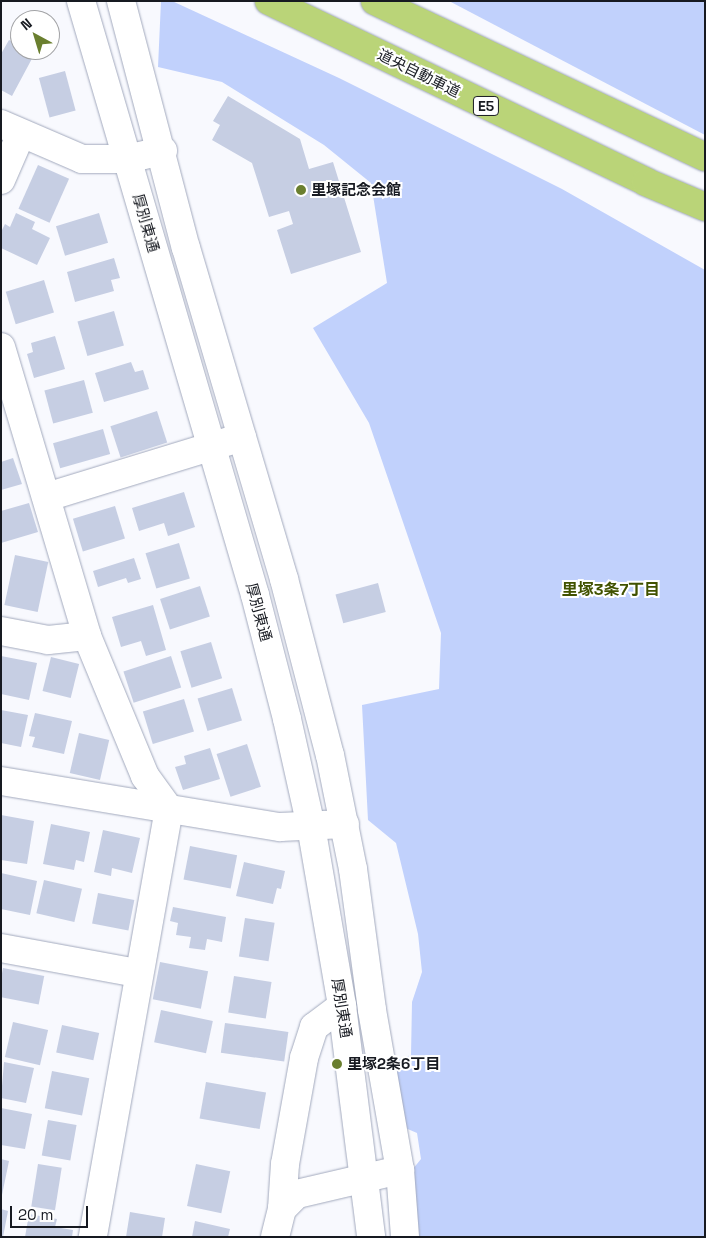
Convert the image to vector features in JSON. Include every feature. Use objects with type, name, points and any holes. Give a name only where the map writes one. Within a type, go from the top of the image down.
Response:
[{"type":"highway","name":"道央自動車道","points":[[269,1],[646,182],[705,207]]},
{"type":"highway","points":[[375,1],[705,157]]},
{"type":"street","name":"厚別東通","points":[[81,1],[255,595],[311,826],[342,1006],[366,1176],[371,1237]]},
{"type":"street","name":"厚別東通","points":[[122,1],[163,151],[186,248],[284,579],[345,824],[400,1170],[405,1237]]},
{"type":"street","points":[[1,180],[11,129],[82,159],[128,159],[163,151]]},
{"type":"street","points":[[1,348],[87,636],[145,776],[169,809],[137,973],[93,1237]]},
{"type":"street","points":[[47,497],[242,437]]},
{"type":"street","points":[[1,631],[48,640],[87,636]]},
{"type":"street","points":[[1,781],[280,827],[345,824]]},
{"type":"street","points":[[1,948],[137,973]]},
{"type":"street","points":[[275,1237],[282,1209],[285,1164],[304,1058],[314,1027],[342,1006]]},
{"type":"street","points":[[282,1209],[297,1194],[309,1189],[400,1170]]},
{"type":"shaded area","points":[[161,1],[172,1],[339,78],[562,189],[705,270],[705,1237],[410,1237],[404,1180],[421,1159],[417,1133],[403,1127],[392,1071],[397,1060],[411,1055],[412,1002],[422,972],[418,934],[396,843],[368,820],[362,705],[439,689],[441,633],[369,423],[313,328],[387,283],[371,183],[324,145],[222,82],[158,67]]},
{"type":"shaded area","points":[[449,1],[705,1],[705,135]]},
{"type":"building","points":[[9,40],[10,60],[31,60],[12,96],[1,90],[1,54]]},
{"type":"building","points":[[65,71],[76,111],[50,118],[39,78]]},
{"type":"building","name":"里塚記念会館","points":[[228,96],[300,139],[309,169],[333,162],[361,252],[291,274],[277,230],[293,224],[289,211],[269,217],[252,163],[212,140],[220,125],[213,121]]},
{"type":"building","points":[[38,165],[69,179],[50,223],[18,209]]},
{"type":"building","points":[[16,213],[35,222],[32,229],[50,238],[37,265],[1,248],[1,232],[5,224],[10,227]]},
{"type":"building","points":[[99,213],[108,243],[65,256],[56,226]]},
{"type":"building","points":[[114,258],[120,278],[111,280],[114,291],[75,302],[67,272]]},
{"type":"building","points":[[44,280],[54,313],[16,324],[6,292]]},
{"type":"building","points":[[114,311],[124,346],[87,356],[77,321]]},
{"type":"building","points":[[55,336],[65,369],[34,378],[27,354],[33,352],[31,343]]},
{"type":"building","points":[[131,362],[135,372],[143,370],[149,389],[104,402],[95,373]]},
{"type":"building","points":[[84,380],[93,413],[53,423],[44,391]]},
{"type":"building","points":[[157,411],[167,442],[121,458],[110,426]]},
{"type":"building","points":[[103,429],[110,454],[60,468],[53,443]]},
{"type":"building","points":[[13,458],[22,484],[1,490],[1,462]]},
{"type":"building","points":[[184,492],[195,527],[168,536],[164,523],[139,531],[132,508]]},
{"type":"building","points":[[29,503],[38,532],[1,543],[1,511]]},
{"type":"building","points":[[115,506],[125,539],[83,551],[73,519]]},
{"type":"building","points":[[179,543],[190,578],[156,589],[146,553]]},
{"type":"building","points":[[15,555],[48,562],[38,612],[4,605]]},
{"type":"building","points":[[134,558],[141,579],[128,583],[126,578],[98,587],[93,571]]},
{"type":"building","points":[[378,583],[386,612],[343,623],[335,594]]},
{"type":"building","points":[[200,586],[210,616],[170,629],[160,599]]},
{"type":"building","points":[[153,605],[166,650],[146,656],[141,641],[121,647],[112,617]]},
{"type":"building","points":[[211,642],[222,678],[192,688],[180,651]]},
{"type":"building","points":[[1,656],[37,663],[29,700],[1,694]]},
{"type":"building","points":[[171,656],[181,687],[134,703],[123,671]]},
{"type":"building","points":[[51,657],[79,664],[71,698],[43,691]]},
{"type":"building","points":[[232,688],[242,721],[208,731],[198,699]]},
{"type":"building","points":[[184,699],[194,732],[153,744],[143,712]]},
{"type":"building","points":[[1,710],[28,715],[21,747],[1,743]]},
{"type":"building","points":[[35,713],[72,721],[64,754],[32,747],[35,737],[29,736]]},
{"type":"building","points":[[79,733],[109,740],[100,780],[70,773]]},
{"type":"building","points":[[247,744],[261,787],[230,797],[217,754]]},
{"type":"building","points":[[210,748],[220,779],[183,790],[175,767],[186,764],[184,756]]},
{"type":"building","points":[[1,815],[34,821],[27,864],[1,860]]},
{"type":"building","points":[[51,824],[90,832],[84,862],[76,860],[74,870],[43,864]]},
{"type":"building","points":[[103,830],[140,838],[132,873],[112,868],[111,876],[94,872]]},
{"type":"building","points":[[190,846],[237,855],[231,889],[184,879]]},
{"type":"building","points":[[244,862],[285,871],[281,889],[277,888],[273,904],[236,896]]},
{"type":"building","points":[[1,873],[37,881],[30,915],[1,909]]},
{"type":"building","points":[[44,880],[82,889],[74,922],[36,913]]},
{"type":"building","points":[[98,893],[134,900],[128,930],[92,923]]},
{"type":"building","points":[[173,907],[226,917],[222,942],[207,939],[205,950],[189,948],[191,937],[176,935],[178,923],[170,921]]},
{"type":"building","points":[[245,918],[275,923],[269,961],[239,957]]},
{"type":"building","points":[[160,962],[208,971],[201,1009],[153,999]]},
{"type":"building","points":[[3,968],[44,976],[39,1004],[1,997]]},
{"type":"building","points":[[234,976],[272,982],[266,1018],[228,1013]]},
{"type":"building","points":[[161,1010],[213,1021],[206,1053],[154,1042]]},
{"type":"building","points":[[13,1022],[48,1030],[40,1065],[5,1057]]},
{"type":"building","points":[[225,1023],[288,1032],[284,1062],[221,1053]]},
{"type":"building","points":[[62,1025],[99,1033],[93,1060],[56,1052]]},
{"type":"building","points":[[4,1062],[34,1068],[26,1103],[1,1098]]},
{"type":"building","points":[[52,1071],[89,1078],[82,1116],[45,1108]]},
{"type":"building","points":[[206,1082],[266,1093],[260,1129],[200,1118]]},
{"type":"building","points":[[1,1108],[32,1114],[25,1149],[1,1145]]},
{"type":"building","points":[[48,1120],[77,1125],[70,1160],[42,1155]]},
{"type":"building","points":[[1,1159],[9,1161],[2,1195],[1,1195]]},
{"type":"building","points":[[38,1164],[62,1168],[55,1210],[31,1206]]},
{"type":"building","points":[[196,1164],[230,1171],[221,1213],[187,1206]]},
{"type":"building","points":[[1,1209],[8,1211],[3,1237],[1,1237]]},
{"type":"building","points":[[130,1212],[165,1218],[162,1237],[126,1237]]},
{"type":"building","points":[[29,1214],[57,1219],[55,1227],[73,1230],[72,1237],[25,1237]]},
{"type":"building","points":[[195,1221],[230,1229],[228,1237],[192,1237]]},
{"type":"place","name":"里塚記念会館","points":[[301,190]]},
{"type":"place","name":"里塚2条6丁目","points":[[337,1064]]},
{"type":"district","name":"里塚3条7丁目","points":[[611,590]]}]
